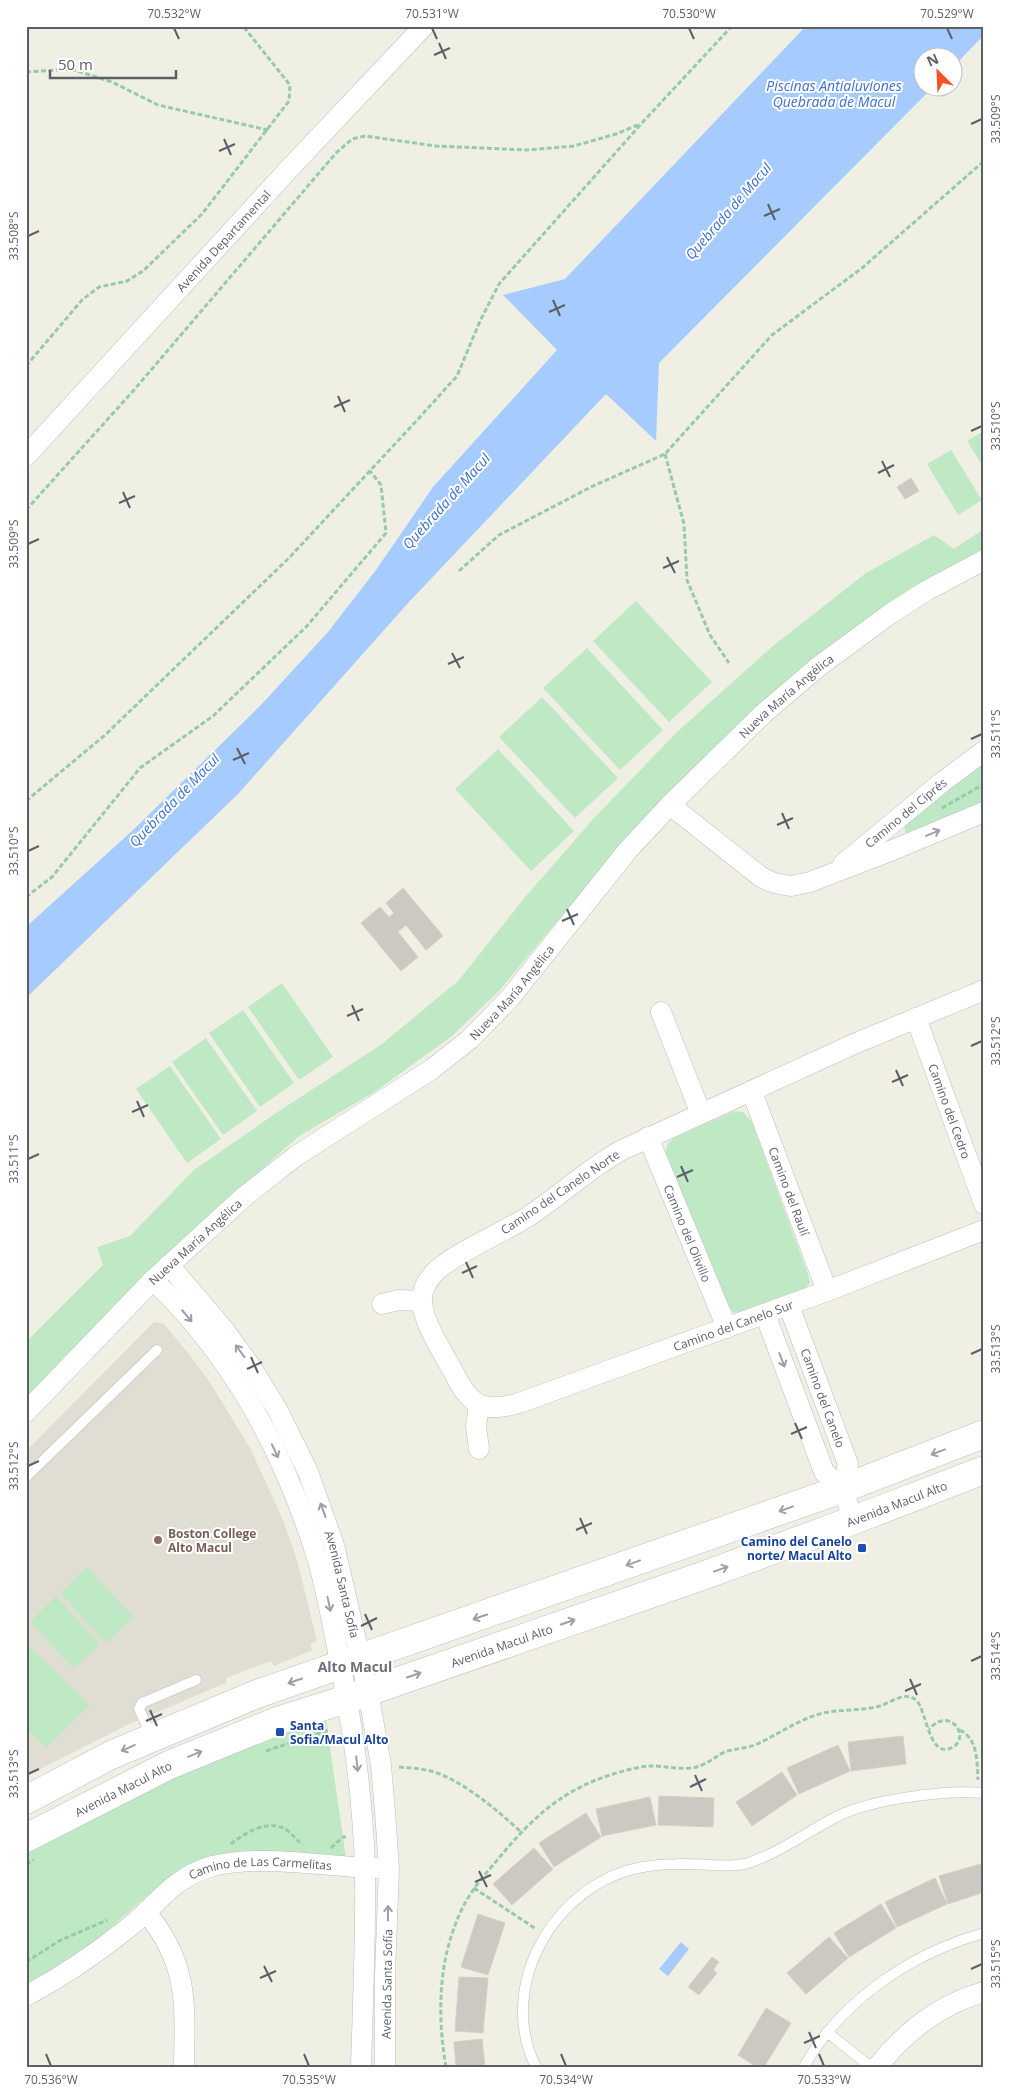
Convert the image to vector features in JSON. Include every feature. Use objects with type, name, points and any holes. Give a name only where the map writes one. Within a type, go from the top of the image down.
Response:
[{"type":"street","name":"Avenida Departamental","points":[[26,456],[288,170],[424,26]]},
{"type":"street","name":"Nueva María Angélica","points":[[26,1412],[169,1265],[245,1196],[296,1156],[432,1069],[470,1039],[509,999],[600,884],[670,805],[763,714],[818,667],[890,614],[926,591],[984,560]]},
{"type":"street","name":"Camino del Ciprés","points":[[830,875],[941,783],[984,751]]},
{"type":"street","name":"Camino del Ciprés","points":[[670,805],[739,861],[767,880],[791,886],[830,875],[984,812]]},
{"type":"street","name":"Camino del Canelo Norte","points":[[422,1301],[426,1284],[438,1269],[528,1217],[608,1157],[854,1044],[984,990]]},
{"type":"street","points":[[661,1012],[701,1114]]},
{"type":"street","name":"Camino del Cedro","points":[[916,1018],[984,1204]]},
{"type":"street","name":"Camino del Raulí","points":[[752,1092],[827,1291]]},
{"type":"street","name":"Camino del Olivillo","points":[[648,1137],[727,1328]]},
{"type":"street","name":"Camino del Canelo Sur","points":[[479,1405],[496,1409],[519,1404],[789,1306],[984,1230]]},
{"type":"street","name":"Avenida Santa Sofía","points":[[169,1265],[212,1314],[251,1367],[277,1409],[300,1454],[317,1495],[334,1545],[355,1700],[365,1868],[361,2067]]},
{"type":"street","name":"Avenida Santa Sofía","points":[[154,1280],[185,1314],[232,1375],[269,1438],[291,1486],[316,1554],[325,1588],[350,1663]]},
{"type":"street","points":[[382,1304],[399,1300],[422,1301],[426,1320],[462,1388],[472,1401],[479,1405],[476,1426],[480,1449]]},
{"type":"street","name":"Camino del Canelo","points":[[789,1306],[848,1464],[842,1489]]},
{"type":"street","name":"Camino del Canelo","points":[[765,1314],[824,1472],[842,1489],[854,1520]]},
{"type":"street","points":[[26,1800],[110,1755],[257,1694],[350,1663],[842,1489],[984,1434]]},
{"type":"street","name":"Avenida Macul Alto","points":[[34,1846],[169,1765],[280,1720],[355,1700],[854,1520],[984,1470]]},
{"type":"street","name":"Avenida Santa Sofía","points":[[355,1700],[381,1765],[389,1868],[385,1974],[385,2067]]},
{"type":"street","name":"Camino de Las Carmelitas","points":[[26,1996],[81,1964],[130,1926],[179,1880],[204,1869],[229,1863],[249,1861],[389,1868]]},
{"type":"street","points":[[146,1912],[166,1940],[182,1983],[184,1998],[184,2067]]},
{"type":"street","points":[[877,2067],[904,2036],[921,2022],[960,2001],[984,1992]]},
{"type":"lane","points":[[26,1477],[157,1350]]},
{"type":"lane","points":[[152,1737],[140,1709],[142,1703],[196,1680]]},
{"type":"lane","points":[[536,2067],[526,2036],[524,2001],[530,1967],[545,1935],[554,1921],[578,1896],[608,1878],[625,1871],[659,1864],[727,1866],[748,1863],[838,1816],[868,1805],[939,1794],[981,1793]]},
{"type":"lane","points":[[804,2067],[827,2032],[862,1998],[900,1970],[947,1946],[984,1933]]},
{"type":"lane","points":[[827,2032],[871,2067]]},
{"type":"path","points":[[26,366],[82,300],[99,287],[127,281],[143,270],[195,220],[268,130],[289,100],[290,85],[243,26]]},
{"type":"path","points":[[26,801],[112,728],[289,558],[457,376],[480,320],[499,284],[642,123],[732,26]]},
{"type":"path","points":[[26,72],[72,69],[112,82],[158,105],[268,130]]},
{"type":"path","points":[[26,510],[134,390],[336,153],[352,139],[365,136],[436,146],[528,150],[574,146],[616,134],[642,123]]},
{"type":"path","points":[[458,571],[499,535],[593,486],[666,454],[772,335],[862,268],[984,161]]},
{"type":"path","points":[[666,454],[684,524],[687,580],[710,635],[729,663]]},
{"type":"path","points":[[26,897],[52,877],[140,768],[213,716],[307,626],[386,533],[381,485],[370,471]]},
{"type":"path","points":[[934,813],[984,784]]},
{"type":"path","points":[[446,2067],[443,2048],[440,1990],[446,1955],[460,1911],[474,1888],[520,1832],[548,1806],[597,1779],[647,1766],[692,1768],[704,1764],[727,1751],[746,1748],[805,1719],[825,1713],[879,1706],[904,1696],[913,1697],[919,1703],[935,1743],[941,1748],[948,1749],[955,1745],[960,1737],[960,1730]]},
{"type":"path","points":[[261,1753],[335,1728],[355,1700]]},
{"type":"path","points":[[929,1729],[935,1724],[948,1721],[956,1724],[971,1740],[977,1759],[981,1793]]},
{"type":"path","points":[[381,1765],[427,1770],[442,1776],[488,1802],[520,1832]]},
{"type":"path","points":[[26,1864],[34,1846]]},
{"type":"path","points":[[474,1888],[545,1935]]},
{"type":"path","points":[[26,1962],[58,1941],[115,1916],[130,1926]]},
{"type":"shaded area","name":"Boston College Alto Macul","points":[[154,1322],[164,1324],[189,1354],[211,1384],[250,1448],[283,1520],[297,1560],[317,1641],[310,1644],[312,1650],[274,1666],[271,1661],[226,1678],[226,1683],[125,1726],[26,1776],[26,1451]]},
{"type":"green space","points":[[984,431],[984,468],[967,441]]},
{"type":"green space","points":[[951,450],[982,500],[958,515],[927,464]]},
{"type":"green space","points":[[984,529],[984,552],[909,589],[817,656],[667,797],[554,925],[499,991],[452,1036],[373,1093],[299,1136],[201,1223],[26,1397],[26,1342],[103,1265],[97,1247],[130,1236],[194,1170],[276,1113],[382,1044],[458,981],[526,896],[595,817],[677,732],[773,646],[866,573],[934,535],[954,549]]},
{"type":"green space","points":[[636,601],[712,682],[669,722],[593,641]]},
{"type":"green space","points":[[587,648],[663,730],[620,770],[543,688]]},
{"type":"green space","points":[[542,697],[618,778],[575,818],[499,737]]},
{"type":"green space","points":[[498,749],[574,831],[531,871],[455,789]]},
{"type":"green space","points":[[984,762],[984,802],[906,835],[904,826]]},
{"type":"green space","points":[[282,983],[333,1057],[299,1080],[248,1007]]},
{"type":"green space","points":[[243,1010],[294,1083],[260,1107],[209,1033]]},
{"type":"green space","points":[[206,1038],[257,1111],[223,1135],[172,1062]]},
{"type":"green space","points":[[170,1066],[221,1139],[187,1163],[136,1089]]},
{"type":"green space","points":[[735,1111],[743,1112],[752,1122],[810,1283],[805,1289],[737,1313],[733,1312],[727,1304],[666,1154],[666,1148],[671,1140]]},
{"type":"green space","points":[[87,1567],[134,1617],[106,1643],[60,1593]]},
{"type":"green space","points":[[56,1596],[100,1644],[74,1669],[30,1622]]},
{"type":"green space","points":[[26,1643],[90,1705],[46,1748],[26,1728]]},
{"type":"green space","points":[[325,1713],[346,1858],[254,1851],[240,1852],[184,1868],[163,1882],[84,1951],[26,1984],[26,1847],[123,1798]]},
{"type":"water","name":"Piscinas Antialuviones Quebrada de Macul","points":[[806,26],[984,26],[984,35],[962,58],[962,48],[912,48],[912,98],[922,98],[659,363],[656,441],[606,394],[409,602],[238,794],[26,998],[26,927],[132,831],[260,706],[328,632],[376,570],[433,487],[557,350],[503,295],[565,279]]},
{"type":"water","points":[[681,1942],[689,1949],[668,1976],[659,1969]]},
{"type":"building","points":[[911,478],[919,491],[905,499],[897,487]]},
{"type":"building","points":[[403,888],[443,936],[426,950],[406,925],[398,932],[418,957],[401,971],[361,923],[380,907],[389,917],[394,913],[386,903]]},
{"type":"building","points":[[903,1736],[906,1764],[851,1771],[848,1742]]},
{"type":"building","points":[[838,1745],[850,1771],[799,1794],[787,1768]]},
{"type":"building","points":[[782,1772],[797,1795],[752,1826],[736,1802]]},
{"type":"building","points":[[659,1796],[714,1798],[713,1827],[658,1825]]},
{"type":"building","points":[[650,1797],[656,1825],[602,1836],[596,1809]]},
{"type":"building","points":[[586,1813],[601,1837],[554,1867],[539,1843]]},
{"type":"building","points":[[534,1848],[553,1869],[512,1905],[493,1884]]},
{"type":"building","points":[[984,1863],[984,1892],[948,1904],[939,1876]]},
{"type":"building","points":[[935,1878],[947,1904],[897,1927],[885,1902]]},
{"type":"building","points":[[881,1904],[896,1928],[849,1957],[834,1933]]},
{"type":"building","points":[[478,1914],[505,1923],[488,1975],[461,1967]]},
{"type":"building","points":[[829,1937],[848,1958],[806,1994],[787,1973]]},
{"type":"building","points":[[712,1957],[719,1962],[713,1970],[717,1973],[699,1995],[688,1987]]},
{"type":"building","points":[[459,1977],[488,1978],[483,2033],[455,2031]]},
{"type":"building","points":[[766,2008],[791,2023],[764,2067],[757,2067],[738,2055]]},
{"type":"building","points":[[482,2039],[485,2067],[456,2067],[454,2042]]},
{"type":"place","name":"Boston College Alto Macul","points":[[158,1540]]},
{"type":"place","name":"Camino del Canelo norte/ Macul Alto","points":[[862,1548]]},
{"type":"place","name":"Santa Sofia/Macul Alto","points":[[280,1732]]},
{"type":"district","name":"Alto Macul","points":[[355,1666]]},
{"type":"water label","name":"Quebrada de Macul","points":[[728,211]]},
{"type":"water label","name":"Quebrada de Macul","points":[[446,501]]},
{"type":"water label","name":"Quebrada de Macul","points":[[174,800]]}]
